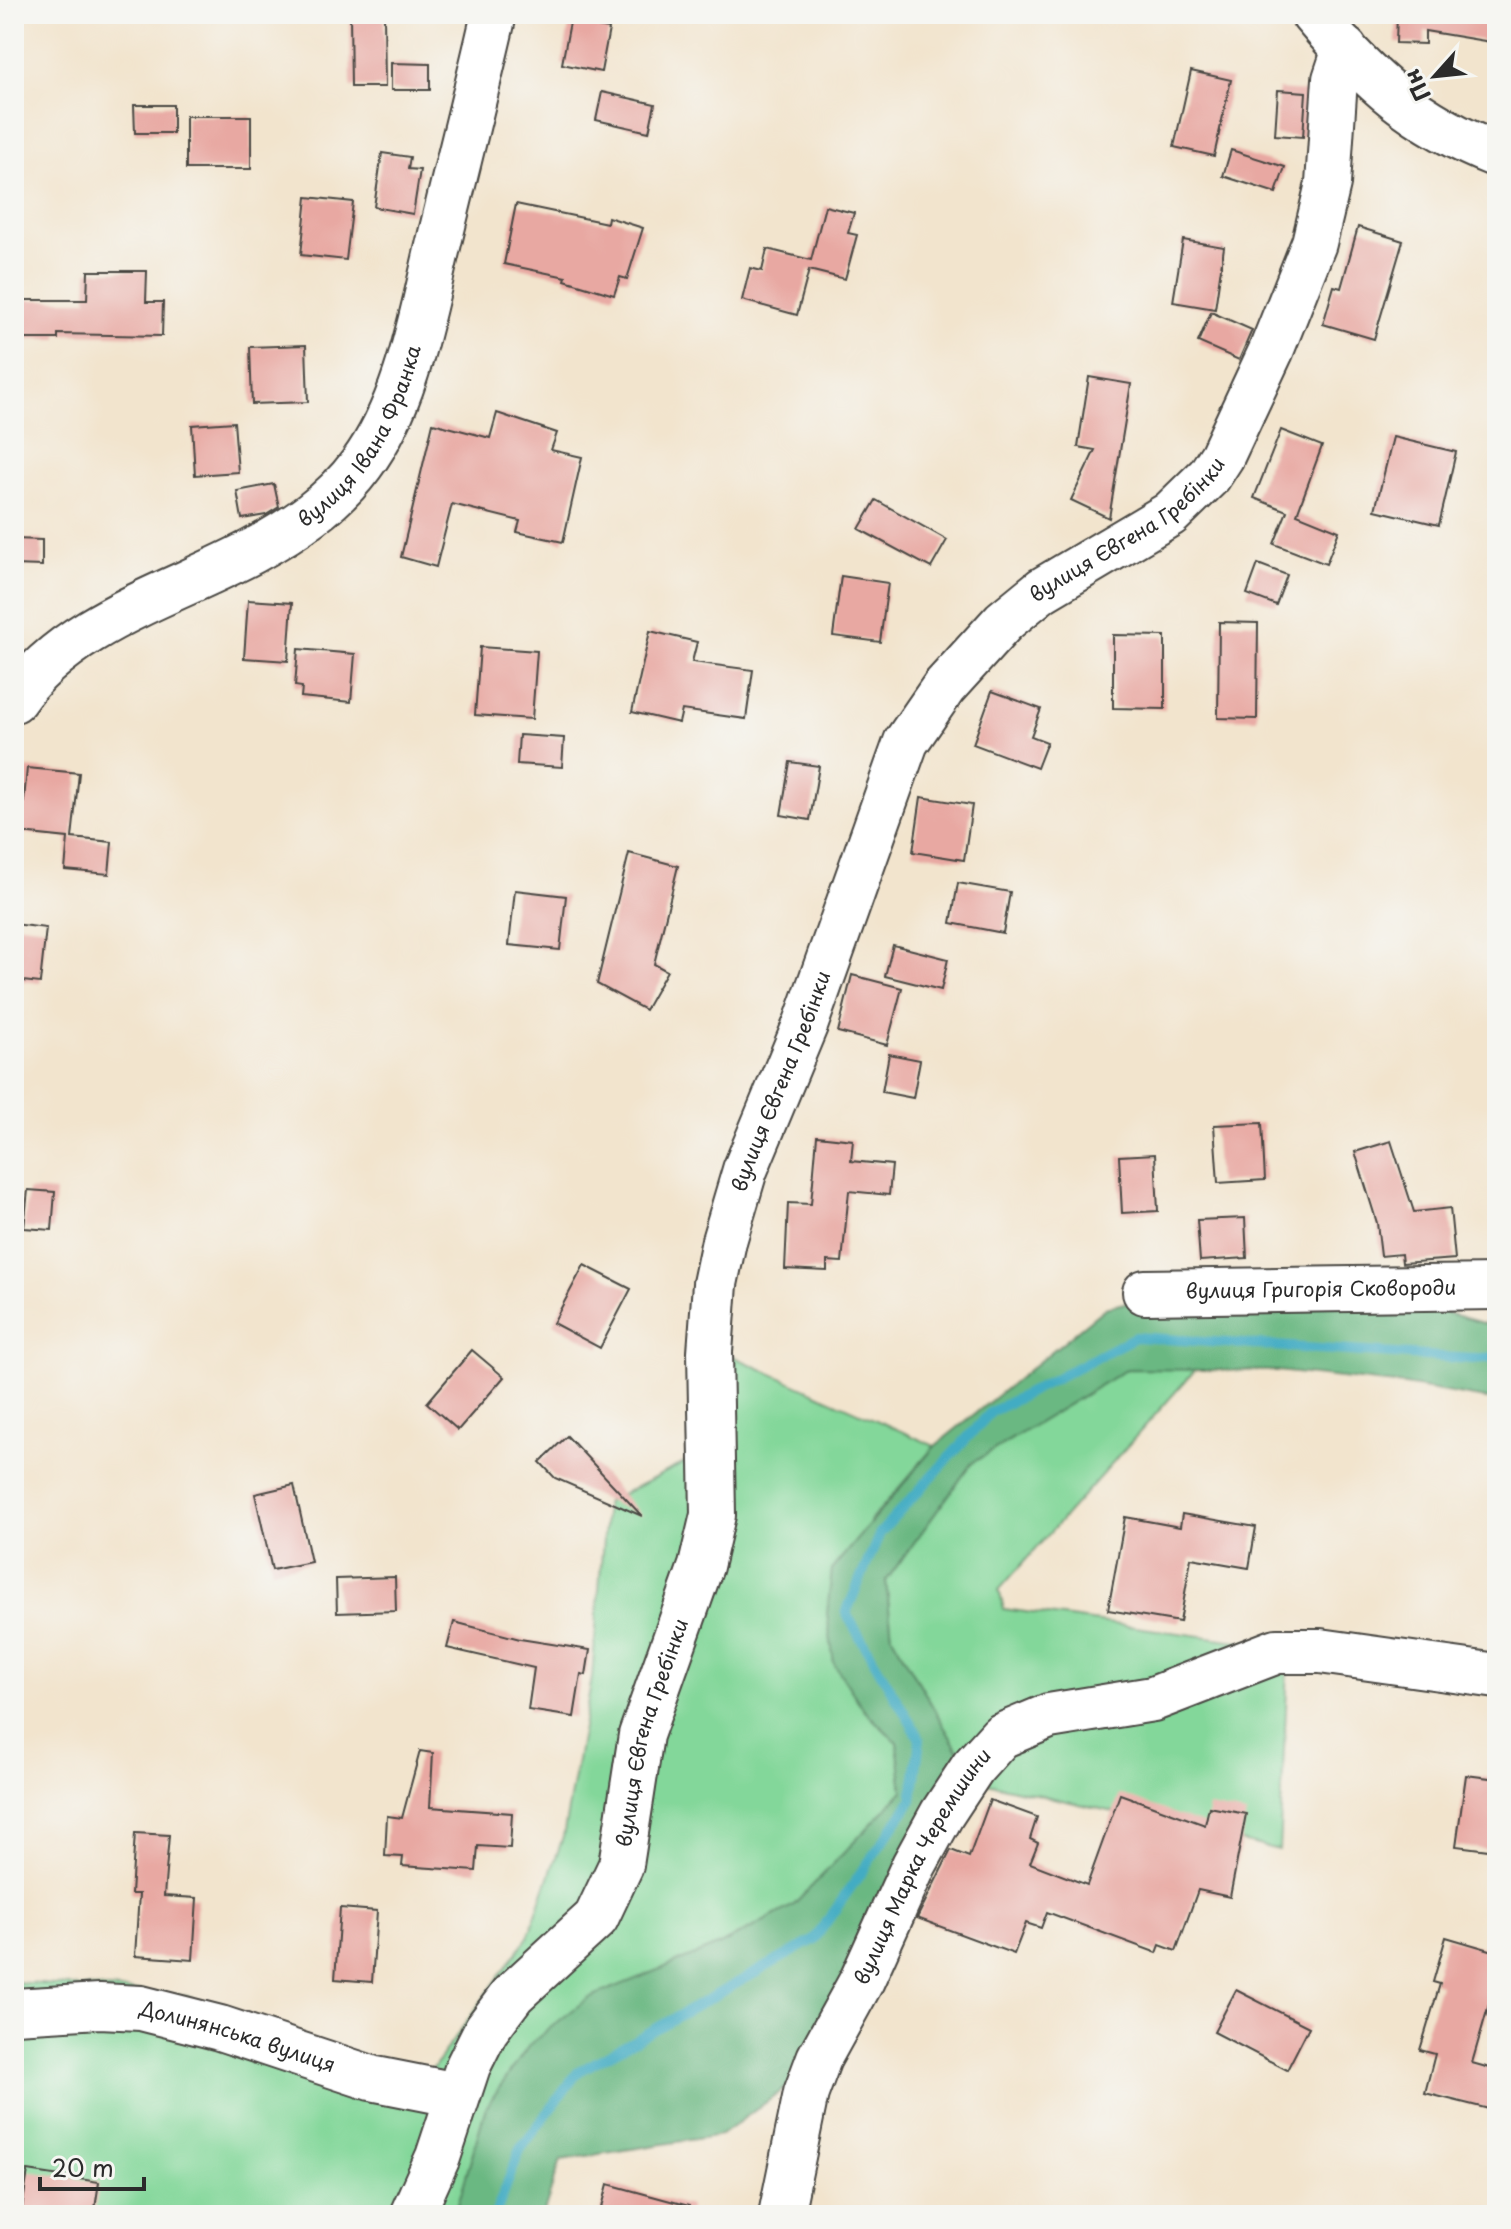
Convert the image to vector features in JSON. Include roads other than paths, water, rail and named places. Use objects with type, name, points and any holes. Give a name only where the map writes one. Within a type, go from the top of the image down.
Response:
[{"type":"street","name":"вулиця Івана Франка","points":[[14,700],[33,675],[64,649],[148,602],[252,552],[316,512],[363,462],[387,416],[416,336],[494,14]]},
{"type":"street","points":[[1313,14],[1345,49],[1417,116],[1437,130],[1497,155]]},
{"type":"street","name":"вулиця Євгена Гребінки","points":[[412,2215],[438,2157],[457,2095],[486,2030],[500,2009],[596,1918],[621,1865],[641,1735],[701,1566],[713,1515],[710,1352],[715,1284],[724,1241],[745,1170],[806,1023],[906,742],[944,687],[1004,621],[1042,590],[1170,514],[1209,476],[1222,456],[1271,351],[1314,243],[1328,184],[1335,79],[1345,49]]},
{"type":"street","name":"вулиця Григорія Сковороди","points":[[1145,1292],[1497,1287]]},
{"type":"street","name":"вулиця Марка Черемшини","points":[[781,2215],[806,2093],[819,2058],[862,1980],[914,1865],[942,1814],[973,1767],[1001,1736],[1049,1716],[1153,1699],[1277,1651],[1320,1651],[1497,1676]]},
{"type":"street","name":"Долинянська вулиця","points":[[14,2011],[100,2006],[141,2008],[220,2028],[371,2078],[457,2095]]},
{"type":"waterway","points":[[495,2215],[520,2150],[578,2072],[814,1940],[912,1800],[920,1739],[846,1613],[880,1533],[991,1412],[1135,1337],[1472,1359],[1497,1357]]}]
